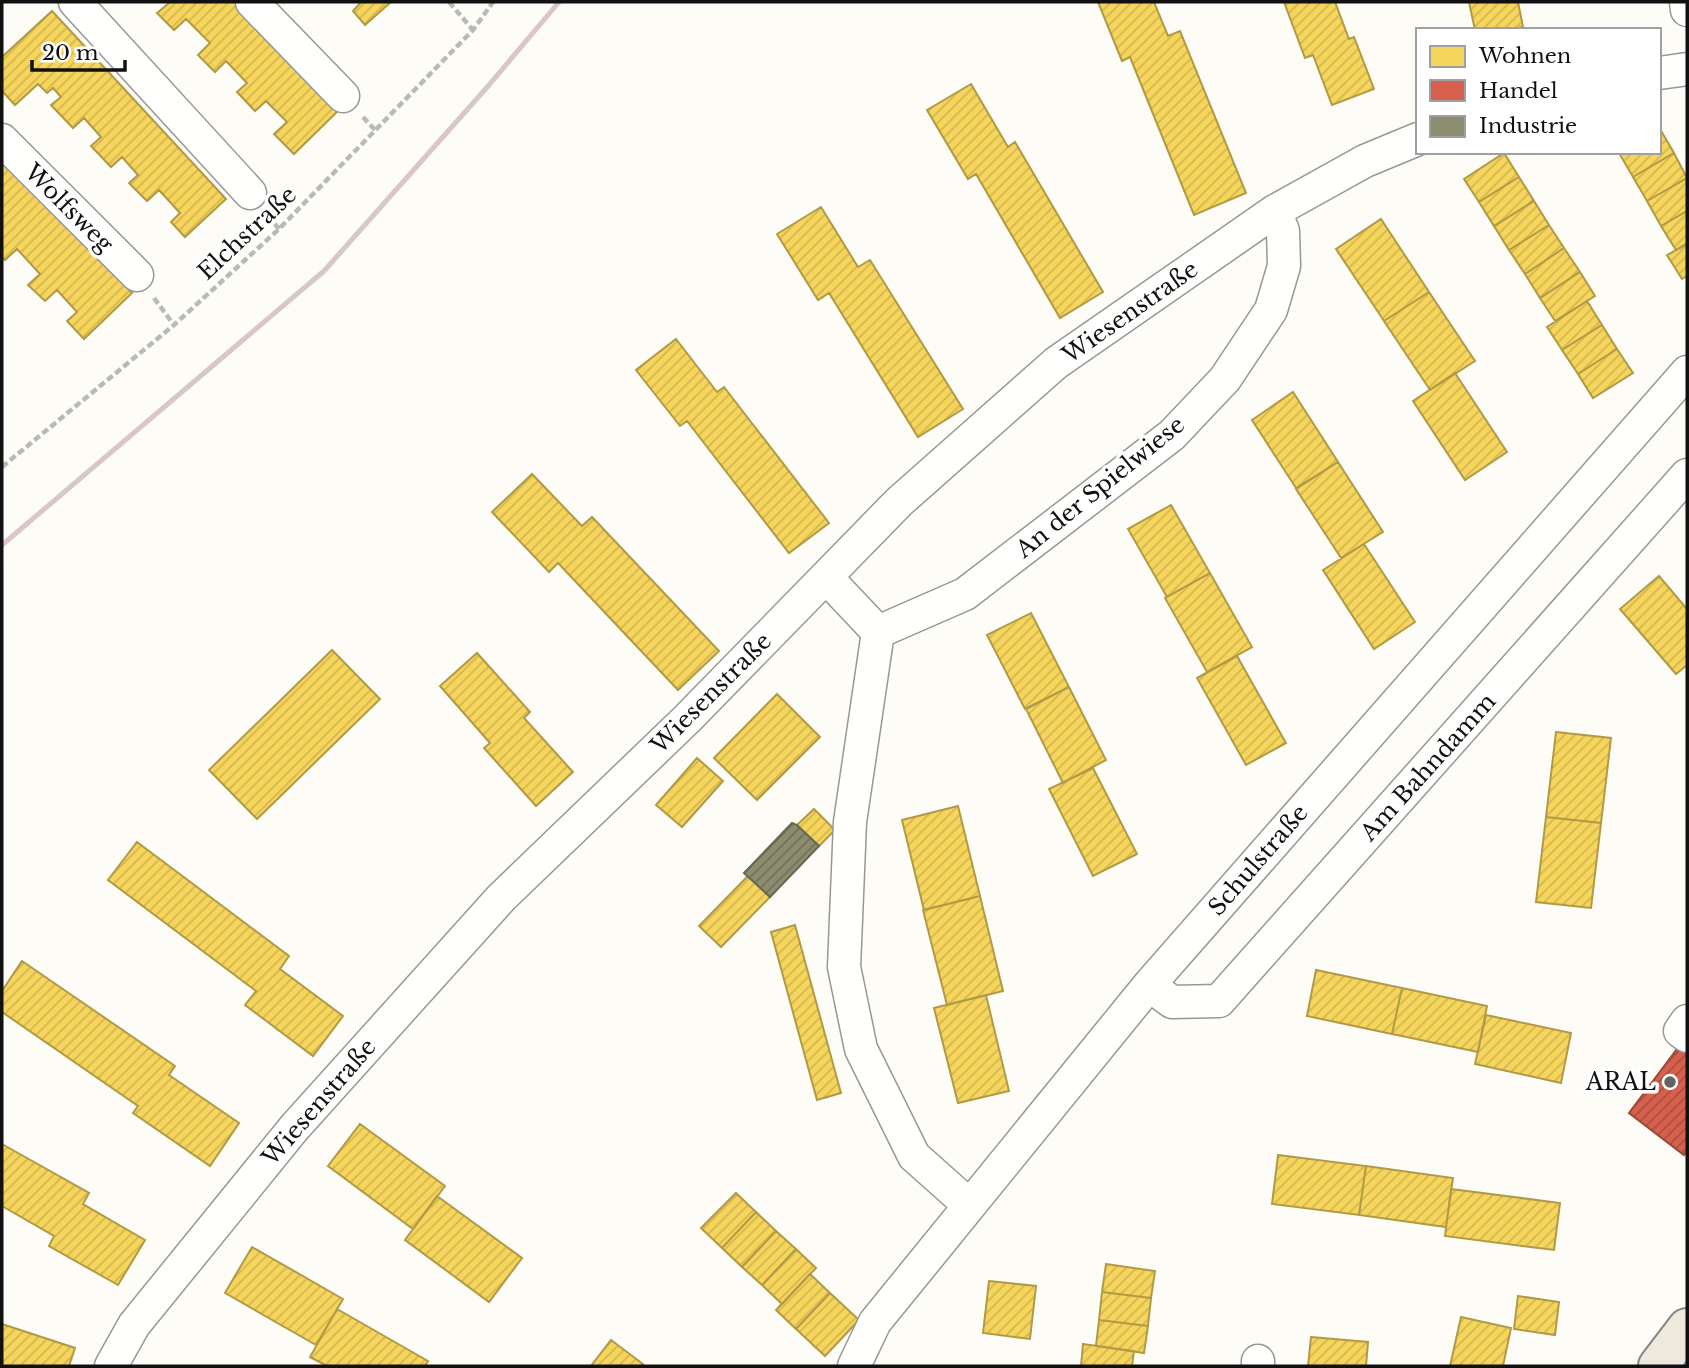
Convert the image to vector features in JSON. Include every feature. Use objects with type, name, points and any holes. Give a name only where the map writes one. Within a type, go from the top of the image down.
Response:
[{"type":"main road","points":[[1658,1366],[1687,1328]]},
{"type":"street","points":[[75,2],[250,193]]},
{"type":"street","points":[[252,2],[343,96]]},
{"type":"street","points":[[1686,2],[1687,9]]},
{"type":"street","points":[[1661,73],[1687,69]]},
{"type":"street","name":"Wolfsweg","points":[[2,140],[137,275]]},
{"type":"street","name":"Wiesenstraße","points":[[111,1366],[134,1325],[294,1128],[492,908],[688,718],[899,502],[1056,363],[1275,211],[1365,161],[1416,140]]},
{"type":"street","name":"An der Spielwiese","points":[[878,632],[965,594],[1172,435],[1225,379],[1271,310],[1284,266],[1283,232],[1275,211]]},
{"type":"street","name":"Schulstraße","points":[[854,1366],[875,1322],[1149,985],[1687,372]]},
{"type":"street","name":"Am Bahndamm","points":[[1149,985],[1172,1002],[1219,1002],[1687,475]]},
{"type":"street","points":[[826,577],[878,632],[850,822],[845,967],[861,1049],[914,1156],[969,1205]]},
{"type":"street","points":[[1687,1021],[1680,1031],[1687,1036]]},
{"type":"path","points":[[449,2],[472,30]]},
{"type":"path","name":"Elchstraße","points":[[2,467],[174,325],[279,229],[472,30],[493,2]]},
{"type":"building: Wohnen","points":[[168,2],[240,2],[342,107],[294,154],[274,134],[287,122],[266,101],[255,111],[237,92],[247,83],[226,61],[215,72],[198,55],[210,43],[186,19],[174,30],[157,13]]},
{"type":"building: Wohnen","points":[[361,2],[391,2],[365,25],[353,11]]},
{"type":"building: Wohnen","points":[[1098,2],[1154,2],[1168,36],[1180,31],[1246,193],[1194,215],[1130,57],[1122,61]]},
{"type":"building: Wohnen","points":[[1284,2],[1335,2],[1349,39],[1354,37],[1374,89],[1332,105],[1313,55],[1305,58]]},
{"type":"building: Wohnen","points":[[1469,2],[1518,2],[1523,27],[1475,28]]},
{"type":"building: Wohnen","points":[[52,11],[226,199],[185,237],[171,222],[180,213],[159,190],[147,201],[129,183],[138,175],[122,157],[111,167],[91,146],[101,137],[84,118],[73,128],[51,105],[61,97],[53,88],[47,93],[38,84],[15,105],[2,91],[2,57]]},
{"type":"building: Wohnen","points":[[971,84],[1008,147],[1015,142],[1103,292],[1060,318],[976,174],[968,179],[927,110]]},
{"type":"building: Wohnen","points":[[1661,131],[1674,153],[1633,177],[1620,154],[1661,154]]},
{"type":"building: Wohnen","points":[[1674,153],[1687,178],[1647,201],[1633,177]]},
{"type":"building: Wohnen","points":[[1502,154],[1519,177],[1479,202],[1464,179]]},
{"type":"building: Wohnen","points":[[2,157],[132,293],[84,339],[67,321],[77,312],[57,290],[45,301],[28,285],[40,274],[17,249],[5,260],[2,257]]},
{"type":"building: Wohnen","points":[[1519,177],[1534,201],[1494,226],[1479,202]]},
{"type":"building: Wohnen","points":[[1687,178],[1687,211],[1661,226],[1647,201]]},
{"type":"building: Wohnen","points":[[1534,201],[1549,225],[1509,250],[1494,226]]},
{"type":"building: Wohnen","points":[[821,207],[858,267],[870,260],[963,409],[918,437],[829,293],[818,300],[777,234]]},
{"type":"building: Wohnen","points":[[1687,211],[1687,243],[1676,250],[1661,226]]},
{"type":"building: Wohnen","points":[[1381,219],[1429,292],[1384,321],[1336,249]]},
{"type":"building: Wohnen","points":[[1549,225],[1564,248],[1525,274],[1509,250]]},
{"type":"building: Wohnen","points":[[1687,244],[1687,276],[1682,279],[1667,255]]},
{"type":"building: Wohnen","points":[[1564,248],[1580,272],[1540,298],[1525,274]]},
{"type":"building: Wohnen","points":[[1580,272],[1595,296],[1555,321],[1540,298]]},
{"type":"building: Wohnen","points":[[1429,292],[1475,361],[1430,390],[1384,321]]},
{"type":"building: Wohnen","points":[[1587,301],[1602,325],[1562,350],[1547,327]]},
{"type":"building: Wohnen","points":[[1602,325],[1617,349],[1578,374],[1562,350]]},
{"type":"building: Wohnen","points":[[676,339],[717,392],[724,387],[829,523],[789,553],[687,421],[680,426],[636,370]]},
{"type":"building: Wohnen","points":[[1617,349],[1633,373],[1593,398],[1578,374]]},
{"type":"building: Wohnen","points":[[1455,373],[1507,452],[1465,480],[1413,401]]},
{"type":"building: Wohnen","points":[[1293,392],[1338,462],[1296,488],[1252,420]]},
{"type":"building: Wohnen","points":[[1338,462],[1383,532],[1341,558],[1296,489]]},
{"type":"building: Wohnen","points":[[532,474],[582,526],[592,517],[719,651],[678,690],[558,563],[549,572],[492,512]]},
{"type":"building: Wohnen","points":[[1171,505],[1210,573],[1167,597],[1128,529]]},
{"type":"building: Wohnen","points":[[1364,544],[1415,622],[1374,649],[1323,570]]},
{"type":"building: Wohnen","points":[[1210,573],[1252,647],[1207,672],[1165,598]]},
{"type":"building: Wohnen","points":[[1659,576],[1687,609],[1687,665],[1676,674],[1620,609]]},
{"type":"building: Wohnen","points":[[1031,613],[1069,687],[1025,709],[987,635]]},
{"type":"building: Wohnen","points":[[332,650],[380,699],[257,819],[209,770]]},
{"type":"building: Wohnen","points":[[477,653],[530,712],[524,718],[573,772],[536,806],[484,748],[490,743],[440,686]]},
{"type":"building: Wohnen","points":[[1237,656],[1286,743],[1246,765],[1197,678]]},
{"type":"building: Wohnen","points":[[1069,687],[1106,760],[1063,783],[1026,709]]},
{"type":"building: Wohnen","points":[[777,694],[820,737],[757,800],[714,758]]},
{"type":"building: Wohnen","points":[[1556,732],[1611,738],[1601,823],[1546,817]]},
{"type":"building: Wohnen","points":[[697,758],[723,781],[682,827],[656,805]]},
{"type":"building: Wohnen","points":[[1093,768],[1137,854],[1093,876],[1049,789]]},
{"type":"building: Wohnen","points":[[958,806],[980,896],[924,910],[902,820]]},
{"type":"building: Wohnen","points":[[814,809],[835,830],[819,846],[797,825]]},
{"type":"building: Wohnen","points":[[1546,817],[1601,823],[1591,908],[1536,902]]},
{"type":"building: Wohnen","points":[[137,842],[289,956],[280,969],[343,1016],[313,1056],[245,1005],[256,991],[108,880]]},
{"type":"building: Wohnen","points":[[748,876],[770,897],[721,947],[699,926]]},
{"type":"building: Wohnen","points":[[980,896],[1003,991],[947,1005],[923,910]]},
{"type":"building: Wohnen","points":[[795,925],[841,1093],[817,1100],[771,932]]},
{"type":"building: Wohnen","points":[[22,961],[175,1066],[169,1075],[239,1123],[210,1166],[133,1113],[138,1106],[2,1012],[2,991]]},
{"type":"building: Wohnen","points":[[1316,970],[1402,988],[1392,1034],[1307,1016]]},
{"type":"building: Wohnen","points":[[1402,988],[1487,1006],[1478,1052],[1392,1034]]},
{"type":"building: Wohnen","points":[[986,995],[1009,1091],[958,1103],[934,1008]]},
{"type":"building: Wohnen","points":[[1486,1015],[1571,1033],[1561,1083],[1475,1064]]},
{"type":"building: Wohnen","points":[[360,1124],[445,1186],[413,1229],[328,1166]]},
{"type":"building: Wohnen","points":[[2,1144],[89,1193],[83,1204],[145,1240],[118,1285],[49,1246],[54,1236],[2,1206]]},
{"type":"building: Wohnen","points":[[1278,1155],[1366,1166],[1359,1215],[1272,1204]]},
{"type":"building: Wohnen","points":[[1366,1166],[1453,1178],[1446,1227],[1359,1215]]},
{"type":"building: Wohnen","points":[[1451,1189],[1560,1203],[1554,1250],[1445,1236]]},
{"type":"building: Wohnen","points":[[736,1193],[756,1212],[722,1248],[701,1228]]},
{"type":"building: Wohnen","points":[[437,1196],[522,1258],[489,1302],[405,1240]]},
{"type":"building: Wohnen","points":[[756,1212],[776,1231],[742,1267],[722,1248]]},
{"type":"building: Wohnen","points":[[776,1231],[796,1249],[762,1285],[742,1267]]},
{"type":"building: Wohnen","points":[[252,1247],[343,1299],[316,1345],[225,1293]]},
{"type":"building: Wohnen","points":[[796,1249],[816,1268],[782,1304],[762,1285]]},
{"type":"building: Wohnen","points":[[1106,1264],[1155,1271],[1151,1298],[1102,1292]]},
{"type":"building: Wohnen","points":[[810,1274],[830,1293],[796,1329],[776,1310]]},
{"type":"building: Wohnen","points":[[989,1281],[1036,1286],[1030,1339],[983,1333]]},
{"type":"building: Wohnen","points":[[1102,1292],[1151,1298],[1148,1326],[1099,1320]]},
{"type":"building: Wohnen","points":[[830,1293],[859,1320],[825,1356],[796,1329]]},
{"type":"building: Wohnen","points":[[1518,1296],[1559,1302],[1555,1335],[1514,1329]]},
{"type":"building: Wohnen","points":[[337,1309],[428,1361],[425,1366],[327,1366],[310,1357]]},
{"type":"building: Wohnen","points":[[1461,1317],[1511,1328],[1503,1366],[1450,1366]]},
{"type":"building: Wohnen","points":[[1099,1320],[1148,1326],[1144,1353],[1096,1346]]},
{"type":"building: Wohnen","points":[[2,1324],[75,1348],[69,1366],[2,1366]]},
{"type":"building: Wohnen","points":[[1311,1337],[1368,1342],[1366,1366],[1308,1366]]},
{"type":"building: Wohnen","points":[[611,1340],[643,1364],[591,1366]]},
{"type":"building: Wohnen","points":[[1083,1344],[1134,1351],[1132,1366],[1081,1366]]},
{"type":"building: Handel","name":"ARAL","points":[[1680,1045],[1687,1051],[1687,1151],[1684,1155],[1629,1113]]},
{"type":"building: Industrie","points":[[792,823],[819,846],[770,897],[744,873]]},
{"type":"railway","points":[[2,545],[324,271],[559,2]]},
{"type":"place","name":"ARAL","points":[[1670,1082]]}]
